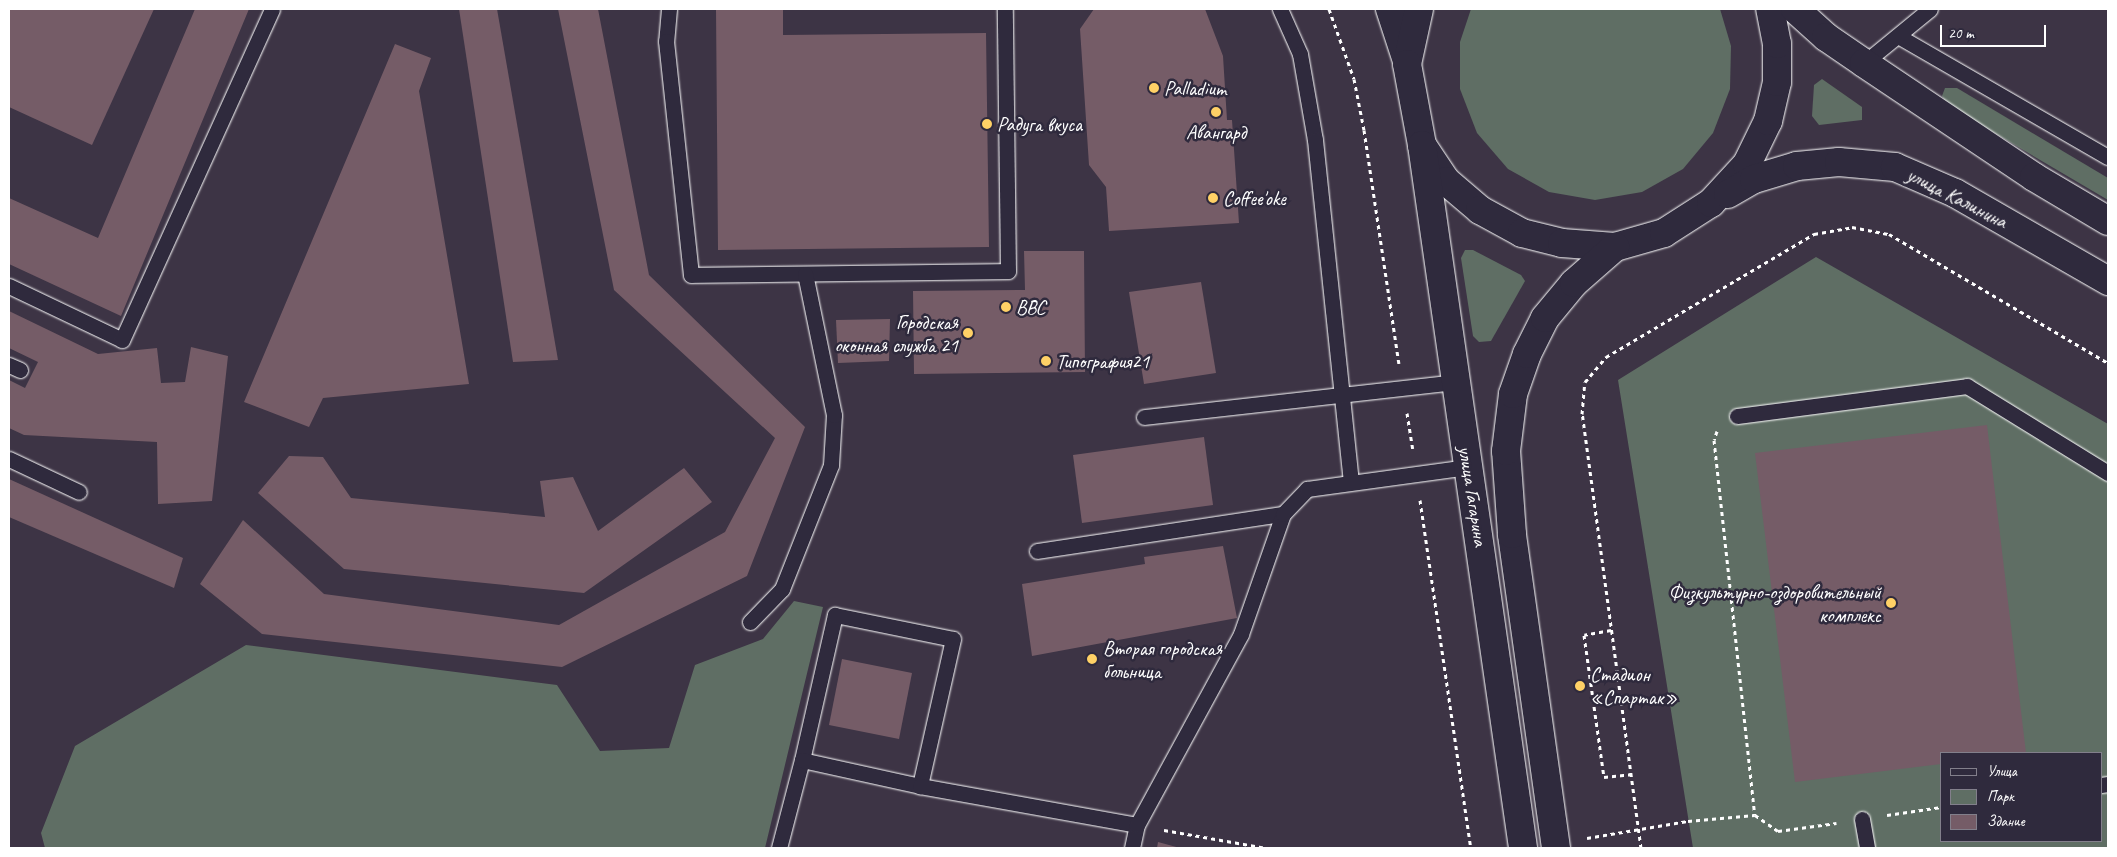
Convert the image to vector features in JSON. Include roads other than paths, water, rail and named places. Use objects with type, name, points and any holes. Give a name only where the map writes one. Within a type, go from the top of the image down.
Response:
[{"type":"main road","points":[[1390,9],[1408,64]]},
{"type":"main road","points":[[1408,64],[1419,9]]},
{"type":"main road","points":[[1422,145],[1446,182],[1480,210],[1522,233],[1562,243],[1615,247],[1664,233],[1711,204],[1747,164],[1768,121],[1777,82],[1777,44],[1770,9]]},
{"type":"main road","points":[[1794,9],[1826,38],[1864,64],[2034,177],[2108,221]]},
{"type":"main road","name":"улица Гагарина","points":[[1408,64],[1422,145],[1523,848]]},
{"type":"main road","name":"улица Калинина","points":[[1711,204],[1754,179],[1797,166],[1839,162],[1896,167],[1955,193],[2108,281]]},
{"type":"main road","name":"улица Гагарина","points":[[1556,848],[1512,534],[1506,451],[1513,394],[1527,354],[1545,318],[1574,283],[1615,247]]},
{"type":"lane","points":[[9,286],[122,340],[272,9]]},
{"type":"lane","points":[[669,9],[666,41],[691,275],[1008,271],[1005,9]]},
{"type":"lane","points":[[1280,9],[1300,54],[1315,140],[1351,480]]},
{"type":"lane","points":[[1864,64],[1930,9]]},
{"type":"lane","points":[[1898,36],[2108,157]]},
{"type":"lane","points":[[750,622],[782,588],[831,465],[834,415],[805,274]]},
{"type":"lane","points":[[1144,417],[1456,382]]},
{"type":"lane","points":[[1736,416],[1967,386],[2108,473]]},
{"type":"lane","points":[[9,459],[79,492]]},
{"type":"lane","points":[[1132,848],[1138,825],[1241,634],[1283,514],[1307,489],[1351,480],[1468,467]]},
{"type":"lane","points":[[1037,552],[1283,514]]},
{"type":"lane","points":[[779,848],[802,760],[835,615],[953,639],[920,786]]},
{"type":"lane","points":[[802,760],[920,786],[1138,825]]},
{"type":"lane","points":[[1862,819],[1867,848]]},
{"type":"place","name":"Palladium","points":[[1154,88]]},
{"type":"place","name":"Авангард","points":[[1216,112]]},
{"type":"place","name":"Радуга вкуса","points":[[987,124]]},
{"type":"place","name":"Coffee'oke","points":[[1213,198]]},
{"type":"place","name":"ВВС","points":[[1006,307]]},
{"type":"place","name":"Городская оконная служба 21","points":[[968,333]]},
{"type":"place","name":"Типография21","points":[[1046,361]]},
{"type":"place","name":"Физкультурно-оздоровительный комплекс","points":[[1891,603]]},
{"type":"place","name":"Вторая городская больница","points":[[1092,659]]},
{"type":"place","name":"Стадион «Спартак»","points":[[1580,686]]}]
